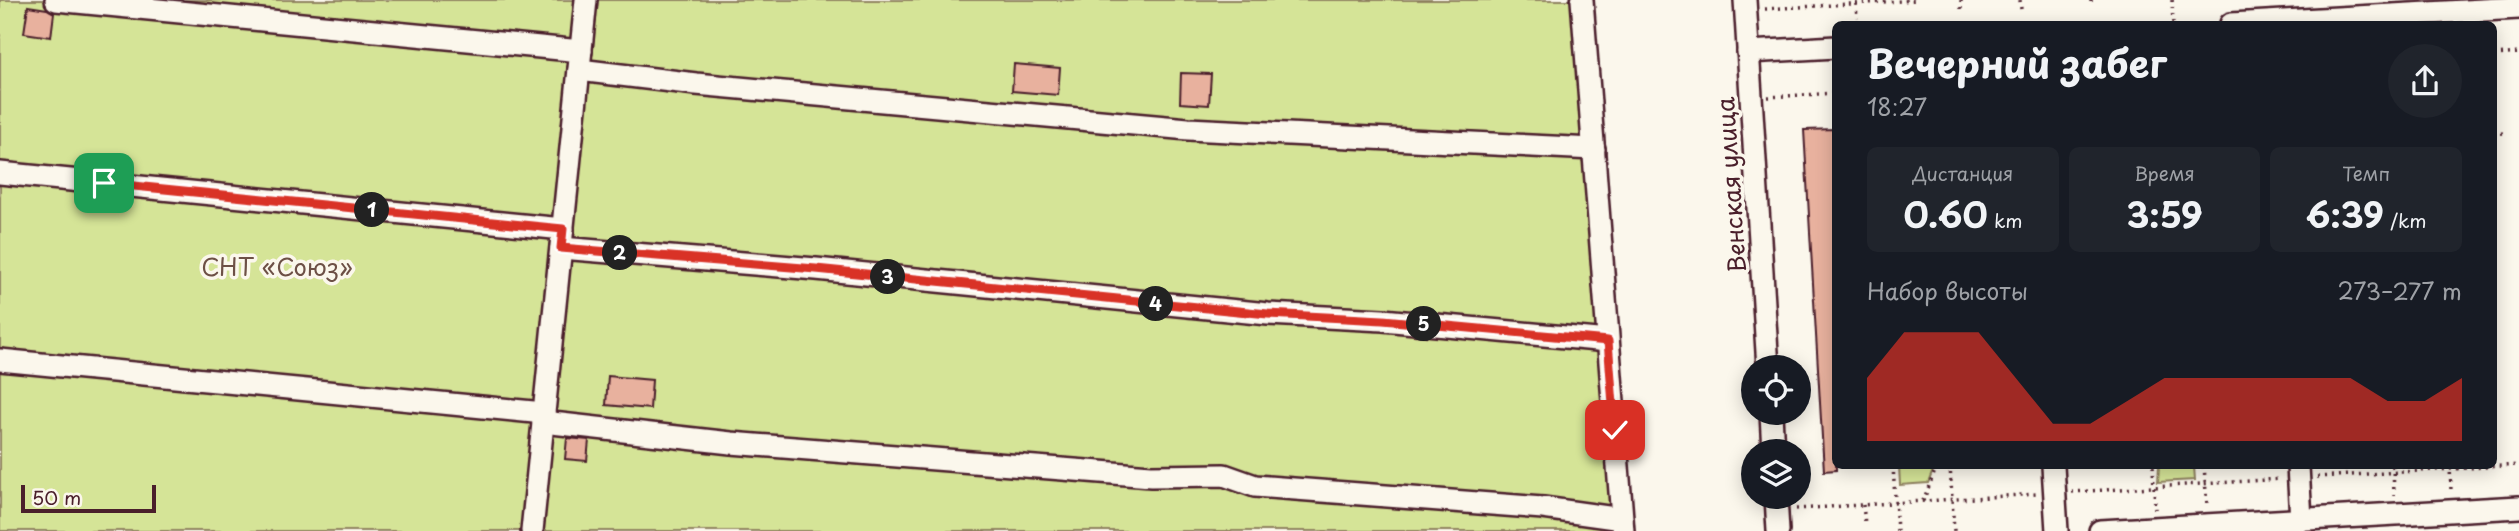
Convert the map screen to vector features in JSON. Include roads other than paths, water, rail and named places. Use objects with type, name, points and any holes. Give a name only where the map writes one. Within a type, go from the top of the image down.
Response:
[{"type":"street","points":[[56,0],[580,60],[696,84],[1188,129],[1594,149]]},
{"type":"street","points":[[532,531],[586,0]]},
{"type":"street","points":[[0,360],[543,418],[732,443],[1152,475],[1224,475],[1255,486],[1543,509],[1622,525],[1582,0]]},
{"type":"street","name":"Венская улица","points":[[1745,5],[1767,355]]},
{"type":"street","points":[[2305,21],[2519,8]]},
{"type":"street","points":[[1748,52],[1832,47]]},
{"type":"street","points":[[0,173],[816,269],[1268,314],[1383,320],[1608,341]]},
{"type":"street","points":[[2053,469],[2056,531]]},
{"type":"street","points":[[2298,472],[2301,520]]},
{"type":"street","points":[[2100,531],[2519,507]]},
{"type":"park label","name":"СНТ «Союз»","points":[[277,266]]}]
